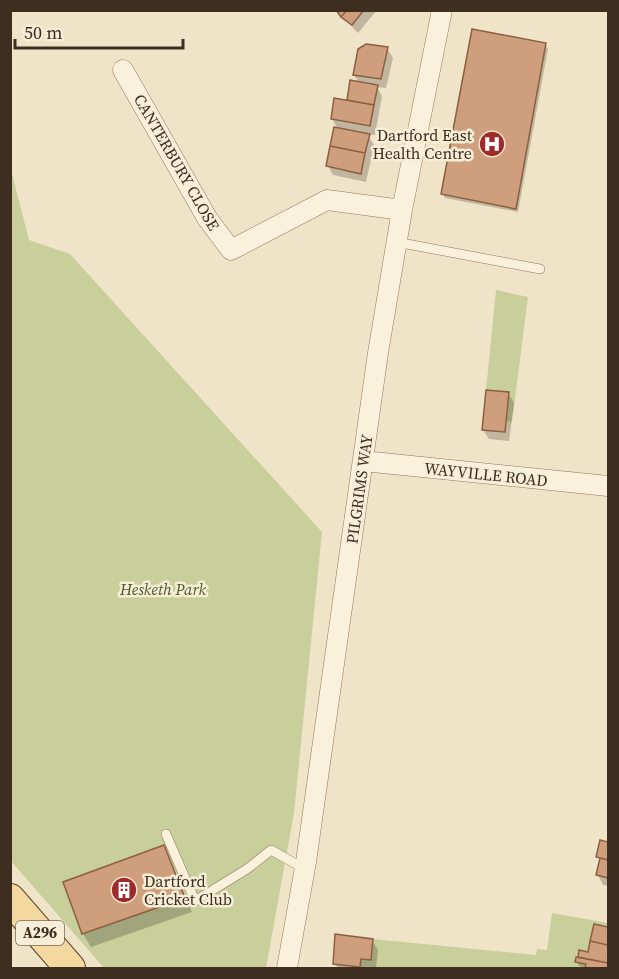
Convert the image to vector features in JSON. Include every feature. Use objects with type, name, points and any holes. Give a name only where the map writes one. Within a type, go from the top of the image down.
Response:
[{"type":"main road","name":"A296","points":[[10,899],[70,969]]},
{"type":"street","name":"PILGRIMS WAY","points":[[287,969],[306,862],[396,242],[442,10]]},
{"type":"street","name":"CANTERBURY CLOSE","points":[[123,70],[207,218],[231,250],[327,200],[402,210]]},
{"type":"street","name":"WAYVILLE ROAD","points":[[363,461],[609,486]]},
{"type":"lane","points":[[396,242],[540,268]]},
{"type":"lane","points":[[166,834],[195,901],[247,869],[271,850],[296,864],[306,862]]},
{"type":"green space","name":"Hesketh Park","points":[[10,166],[29,240],[70,254],[322,532],[294,813],[266,968],[104,968],[11,861]]},
{"type":"green space","points":[[496,290],[528,297],[512,422],[506,421],[509,392],[486,390]]},
{"type":"green space","points":[[552,913],[608,923],[608,927],[594,924],[588,952],[579,951],[575,961],[586,964],[585,968],[360,968],[361,959],[371,959],[373,939],[536,955],[537,949],[547,950]]},
{"type":"building","points":[[336,10],[347,10],[341,17]]},
{"type":"building","points":[[347,10],[364,10],[352,25],[341,17]]},
{"type":"building","points":[[472,29],[546,43],[516,209],[441,194]]},
{"type":"building","points":[[366,44],[388,47],[381,79],[353,75],[358,49]]},
{"type":"building","points":[[350,80],[378,85],[374,105],[347,100]]},
{"type":"building","points":[[334,98],[374,105],[370,126],[331,119]]},
{"type":"building","points":[[334,127],[370,134],[365,153],[330,146]]},
{"type":"building","points":[[330,146],[365,153],[361,174],[326,166]]},
{"type":"building","points":[[486,390],[509,392],[505,432],[482,430]]},
{"type":"building","points":[[600,840],[608,842],[608,860],[596,857]]},
{"type":"building","name":"Dartford Cricket Club","points":[[164,845],[185,898],[82,934],[63,882]]},
{"type":"building","points":[[600,858],[608,860],[608,878],[596,875]]},
{"type":"building","points":[[594,924],[608,927],[608,945],[590,941]]},
{"type":"building","points":[[335,934],[373,939],[371,960],[361,959],[360,967],[333,964]]},
{"type":"building","points":[[590,941],[608,945],[608,963],[578,957],[579,950],[588,952]]},
{"type":"building","points":[[576,957],[608,963],[608,968],[585,968],[586,964],[575,962]]},
{"type":"place","name":"Dartford East Health Centre","points":[[492,144]]},
{"type":"place","name":"Dartford Cricket Club","points":[[124,890]]}]
